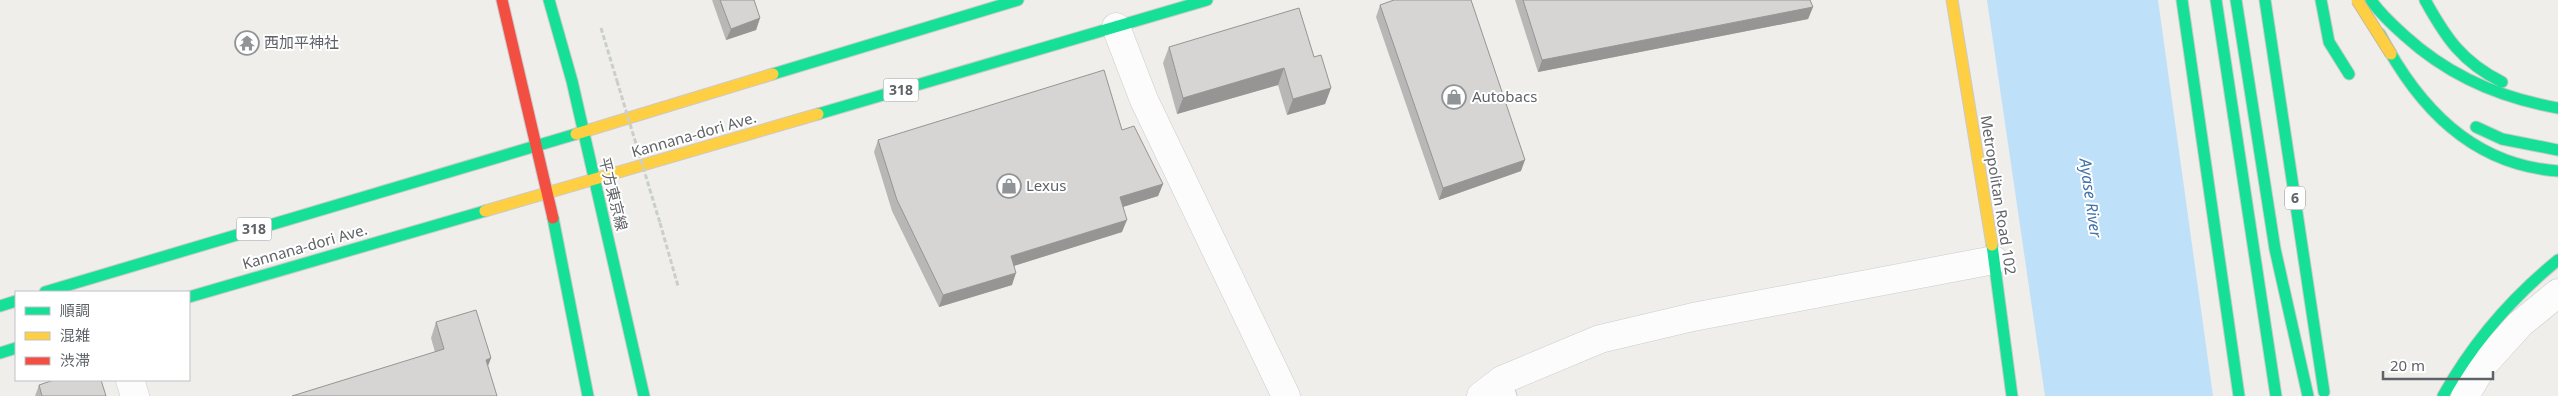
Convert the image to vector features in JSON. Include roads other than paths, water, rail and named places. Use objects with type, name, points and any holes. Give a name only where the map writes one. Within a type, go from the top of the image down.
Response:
[{"type":"main road","points":[[502,0],[548,193],[588,396]]},
{"type":"main road","name":"平方東京線","points":[[549,0],[572,81],[582,132],[595,180],[644,396]]},
{"type":"main road","name":"Kannana-dori Ave.","points":[[47,291],[537,146],[1018,0]]},
{"type":"main road","name":"Kannana-dori Ave.","points":[[190,297],[1207,0]]},
{"type":"main road","name":"Metropolitan Road 102","points":[[1952,0],[1994,260],[2012,396]]},
{"type":"main road","points":[[2182,0],[2239,396]]},
{"type":"main road","points":[[2216,0],[2276,396]]},
{"type":"main road","points":[[2236,0],[2275,249],[2308,396]]},
{"type":"main road","name":"6","points":[[2265,0],[2324,396]]},
{"type":"main road","points":[[2321,0],[2329,42],[2349,74]]},
{"type":"main road","points":[[2357,0],[2392,54],[2420,89],[2462,121],[2502,139],[2558,150]]},
{"type":"main road","points":[[2364,0],[2390,55],[2417,93],[2452,129],[2491,155],[2542,170],[2558,171]]},
{"type":"main road","points":[[2371,0],[2418,49],[2466,82],[2522,103],[2558,108]]},
{"type":"main road","points":[[2425,0],[2445,37],[2482,72],[2525,94],[2558,101]]},
{"type":"main road","name":"6","points":[[2275,170],[2308,396]]},
{"type":"main road","points":[[2443,396],[2460,364],[2493,318],[2533,280],[2558,260]]},
{"type":"main road","points":[[0,306],[15,301]]},
{"type":"main road","points":[[0,353],[15,348]]},
{"type":"street","points":[[1116,26],[1144,100],[1286,396]]},
{"type":"street","points":[[1497,391],[1600,339],[1693,317],[1994,260]]},
{"type":"street","points":[[2465,396],[2483,364],[2520,324],[2558,292]]},
{"type":"street","points":[[130,381],[135,396]]},
{"type":"water","name":"Ayase River","points":[[1987,0],[2158,0],[2213,396],[2045,396]]},
{"type":"place","name":"西加平神社","points":[[247,43]]},
{"type":"place","name":"Autobacs","points":[[1454,97]]},
{"type":"place","name":"Lexus","points":[[1009,186]]}]
